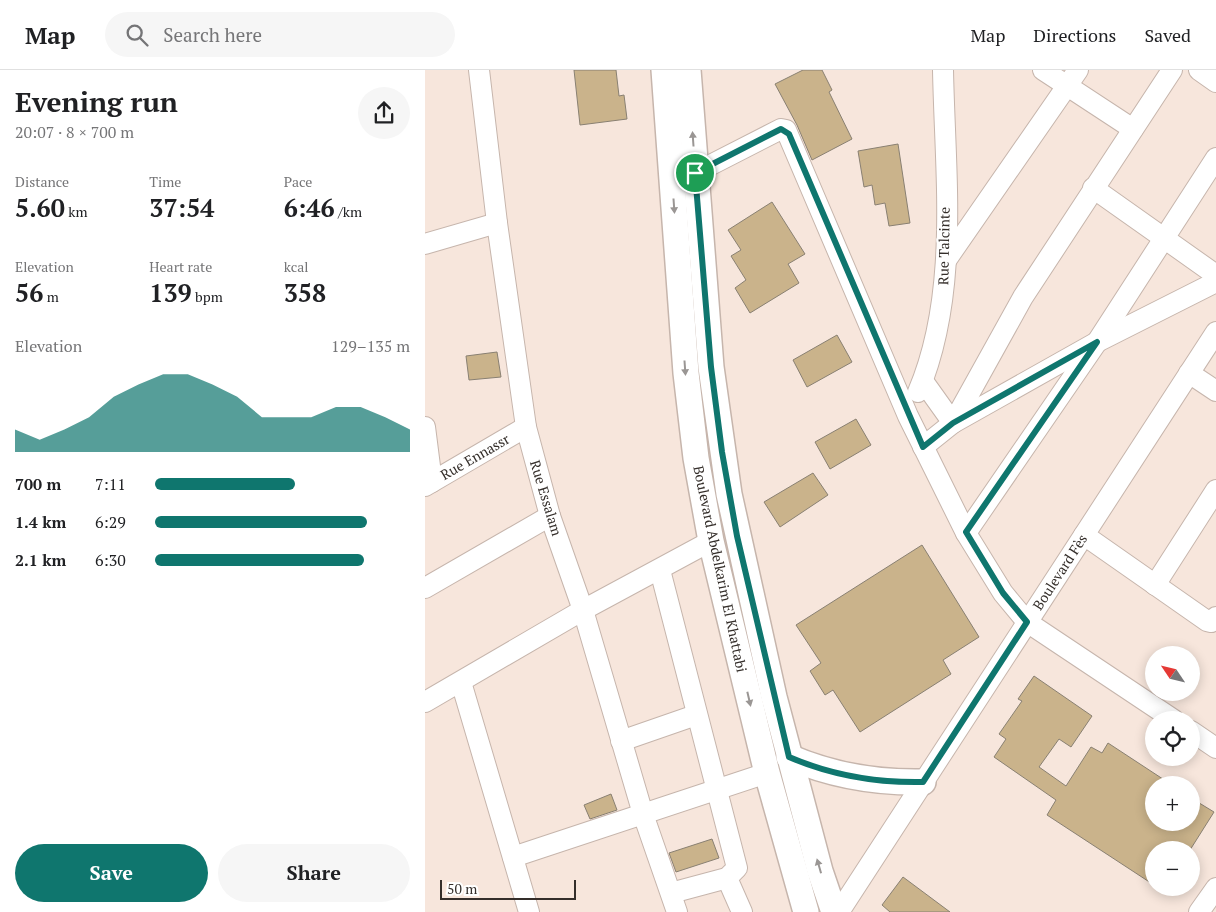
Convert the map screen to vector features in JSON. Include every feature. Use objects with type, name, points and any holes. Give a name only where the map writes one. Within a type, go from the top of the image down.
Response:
[{"type":"street","name":"Rue Essalam","points":[[479,70],[497,223],[526,428],[550,516],[583,610],[643,814],[677,912]]},
{"type":"street","name":"Boulevard Abdelkarim El Khattabi","points":[[664,70],[684,175],[722,452],[737,536],[789,757],[820,871],[834,912]]},
{"type":"street","name":"Boulevard Abdelkarim El Khattabi","points":[[688,70],[684,175],[689,407],[711,541],[767,773],[806,912]]},
{"type":"street","name":"Rue Talcinte","points":[[908,416],[923,381],[937,333],[947,258],[943,70]]},
{"type":"street","points":[[1043,70],[1073,78],[1133,129]]},
{"type":"street","points":[[953,423],[1023,297],[1172,70]]},
{"type":"street","points":[[1199,70],[1216,82]]},
{"type":"street","points":[[947,258],[1073,78]]},
{"type":"street","points":[[684,175],[781,129],[785,130],[908,416],[966,532],[1003,593],[1027,622],[1160,711]]},
{"type":"street","points":[[966,532],[1097,342],[1216,158]]},
{"type":"street","points":[[1093,188],[1216,275]]},
{"type":"street","points":[[425,244],[497,223]]},
{"type":"street","points":[[923,447],[953,423],[1097,342],[1216,282]]},
{"type":"street","name":"Boulevard Fès","points":[[839,912],[1216,332]]},
{"type":"street","points":[[1189,373],[1216,390]]},
{"type":"street","points":[[923,381],[953,423]]},
{"type":"street","points":[[425,427],[428,484]]},
{"type":"street","name":"Rue Ennassr","points":[[428,484],[526,428]]},
{"type":"street","points":[[1155,585],[1216,490]]},
{"type":"street","points":[[425,588],[550,516]]},
{"type":"street","points":[[1084,535],[1207,621],[1211,622],[1216,618]]},
{"type":"street","points":[[425,702],[583,610],[711,541]]},
{"type":"street","points":[[659,570],[737,868],[727,878],[671,893]]},
{"type":"street","points":[[461,682],[529,912]]},
{"type":"street","points":[[621,740],[697,715]]},
{"type":"street","points":[[1200,737],[1216,748]]},
{"type":"street","points":[[789,757],[811,766],[855,778],[893,782],[923,782]]},
{"type":"street","points":[[513,857],[767,773]]},
{"type":"street","points":[[727,878],[742,912]]},
{"type":"street","points":[[1199,912],[1216,888]]},
{"type":"building","points":[[574,70],[616,70],[619,96],[624,95],[627,119],[580,125]]},
{"type":"building","points":[[803,70],[822,70],[832,90],[829,92],[852,139],[812,160],[797,125],[775,84]]},
{"type":"building","points":[[898,144],[910,223],[889,226],[885,203],[875,205],[872,185],[864,187],[858,151]]},
{"type":"building","points":[[772,202],[805,254],[788,264],[799,283],[750,313],[735,288],[746,280],[731,256],[741,250],[728,230]]},
{"type":"building","points":[[837,335],[852,362],[807,387],[793,360]]},
{"type":"building","points":[[497,352],[501,377],[469,380],[466,356]]},
{"type":"building","points":[[856,419],[871,445],[830,469],[815,442]]},
{"type":"building","points":[[813,473],[828,495],[780,527],[764,502]]},
{"type":"building","points":[[922,545],[979,637],[943,660],[951,674],[860,732],[833,690],[825,695],[810,671],[821,663],[796,625]]},
{"type":"building","points":[[1034,676],[1092,716],[1071,747],[1059,739],[1039,767],[1066,786],[1091,747],[1102,753],[1108,743],[1158,776],[1145,776],[1145,831],[1200,831],[1200,803],[1214,812],[1196,841],[1145,841],[1145,879],[1047,815],[1056,800],[994,757],[1006,739],[999,734],[1022,701],[1018,699]]},
{"type":"building","points":[[611,794],[617,810],[590,819],[584,805]]},
{"type":"building","points":[[712,839],[719,858],[676,872],[669,853]]},
{"type":"building","points":[[903,877],[950,912],[890,912],[882,905]]},
{"type":"route","points":[[781,129],[789,134],[908,416],[923,447],[953,423],[1097,342],[966,532],[1003,593],[1027,622],[923,782],[900,783],[855,778],[832,773],[789,757],[737,536],[722,452],[711,367],[695,173],[713,162],[781,129]]}]
